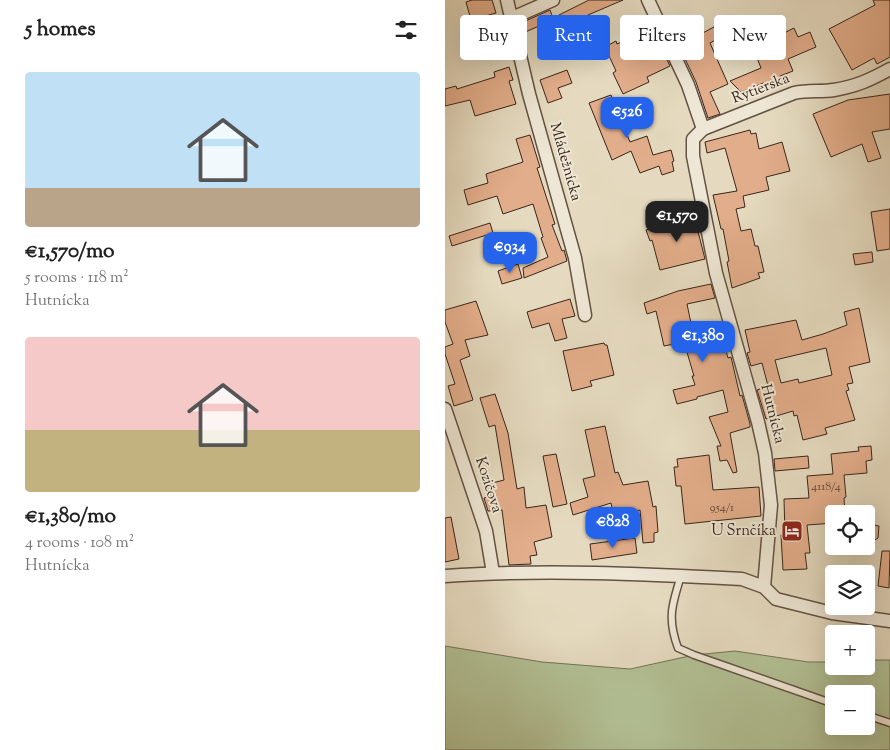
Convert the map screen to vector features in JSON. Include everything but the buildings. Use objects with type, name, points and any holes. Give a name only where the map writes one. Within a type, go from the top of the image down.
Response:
[{"type":"street","name":"Mládežnícka","points":[[507,0],[509,15]]},
{"type":"street","points":[[519,15],[553,0]]},
{"type":"street","points":[[648,0],[688,84],[703,129]]},
{"type":"street","name":"Mládežnícka","points":[[521,60],[575,258],[585,315]]},
{"type":"street","name":"Rytierska","points":[[703,129],[795,92],[804,90],[833,90],[862,84],[890,69]]},
{"type":"street","name":"Hutnícka","points":[[703,129],[693,139],[693,156],[716,273],[765,453],[771,505],[764,587]]},
{"type":"street","name":"Kozičova","points":[[445,409],[486,531],[493,572]]},
{"type":"street","points":[[445,576],[493,572],[743,579],[764,587],[776,599],[832,614],[890,621]]},
{"type":"lane","points":[[681,576],[675,594],[671,619],[678,648],[825,701]]},
{"type":"lane","points":[[875,718],[890,724]]},
{"type":"green space","points":[[445,646],[542,662],[630,669],[694,655],[735,651],[808,662],[825,662],[825,675],[875,675],[875,660],[890,660],[890,750],[445,750]]},
{"type":"place","name":"U Srnčíka","points":[[792,531]]}]
